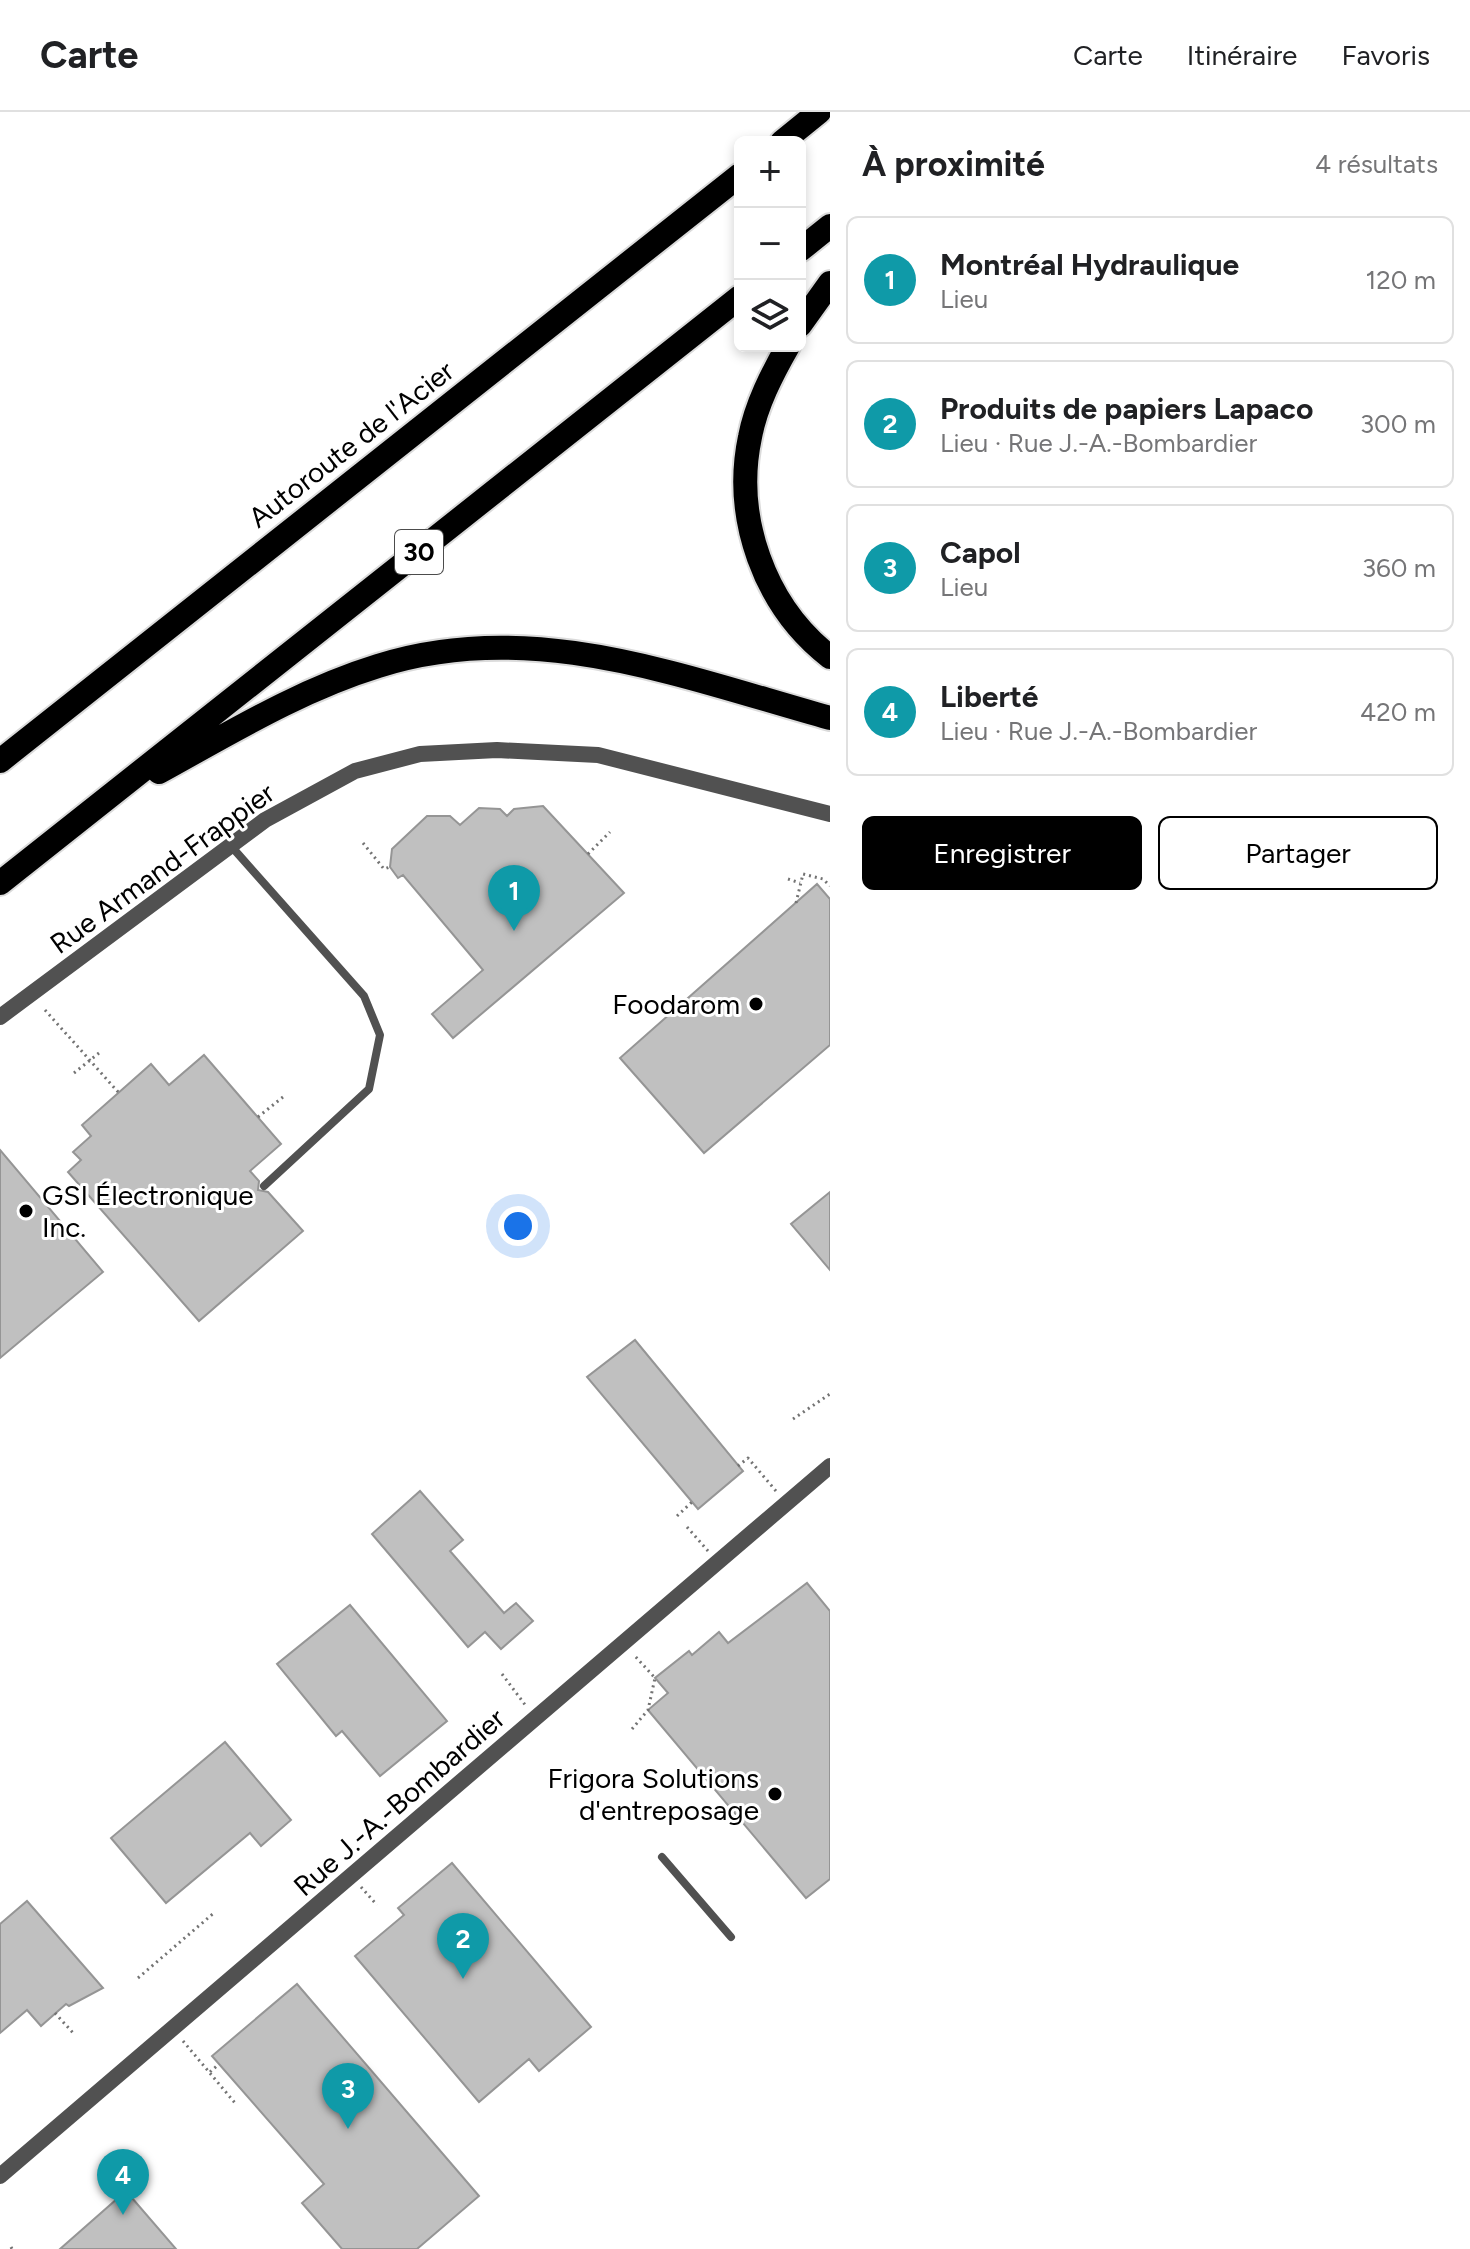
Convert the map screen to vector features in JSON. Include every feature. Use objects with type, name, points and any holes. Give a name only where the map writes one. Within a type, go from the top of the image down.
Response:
[{"type":"highway","points":[[789,136],[819,112]]},
{"type":"highway","name":"Autoroute de l'Acier","points":[[0,761],[734,180]]},
{"type":"highway","points":[[806,245],[830,226]]},
{"type":"highway","points":[[806,317],[830,283]]},
{"type":"highway","name":"30","points":[[0,883],[734,302]]},
{"type":"highway","points":[[785,352],[770,381],[750,435],[744,478],[748,518],[759,560],[775,594],[799,628],[830,657]]},
{"type":"highway","points":[[97,806],[306,693],[380,665],[463,649],[543,647],[600,655],[830,718]]},
{"type":"street","name":"Rue Armand-Frappier","points":[[0,1017],[265,820],[355,771],[420,754],[481,751],[598,755],[830,814]]},
{"type":"street","name":"Rue J.-A.-Bombardier","points":[[0,2176],[830,1466]]},
{"type":"lane","points":[[231,846],[364,996],[380,1035],[369,1089],[264,1186]]},
{"type":"lane","points":[[662,1857],[731,1937]]},
{"type":"path","points":[[588,854],[610,832]]},
{"type":"path","points":[[363,843],[384,869],[390,867]]},
{"type":"path","points":[[796,903],[803,874],[823,879],[830,886]]},
{"type":"path","points":[[788,879],[801,883]]},
{"type":"path","points":[[45,1010],[88,1062],[119,1093]]},
{"type":"path","points":[[74,1073],[99,1053]]},
{"type":"path","points":[[258,1117],[283,1097]]},
{"type":"path","points":[[793,1419],[830,1394]]},
{"type":"path","points":[[738,1466],[748,1458],[786,1504]]},
{"type":"path","points":[[677,1516],[692,1502]]},
{"type":"path","points":[[687,1527],[718,1562]]},
{"type":"path","points":[[623,1643],[655,1678],[648,1710],[632,1729]]},
{"type":"path","points":[[502,1674],[536,1719]]},
{"type":"path","points":[[352,1878],[377,1905]]},
{"type":"path","points":[[138,1978],[215,1912]]},
{"type":"path","points":[[55,2013],[74,2034]]},
{"type":"path","points":[[172,2028],[235,2103]]},
{"type":"path","points":[[210,2072],[219,2064]]},
{"type":"building","points":[[543,806],[624,893],[453,1038],[432,1014],[483,970],[403,875],[398,878],[390,867],[392,849],[427,816],[450,816],[460,825],[479,808],[500,809],[507,816],[514,809]]},
{"type":"building","name":"Foodarom","points":[[817,884],[830,899],[830,1045],[704,1153],[620,1058]]},
{"type":"building","points":[[204,1055],[281,1144],[250,1171],[259,1181],[258,1190],[268,1192],[303,1231],[199,1321],[68,1172],[81,1160],[73,1152],[91,1136],[82,1125],[151,1064],[169,1085]]},
{"type":"building","name":"GSI Électronique Inc.","points":[[0,1150],[103,1272],[0,1358]]},
{"type":"building","points":[[830,1192],[830,1270],[791,1224]]},
{"type":"building","points":[[635,1340],[743,1471],[698,1509],[587,1377]]},
{"type":"building","points":[[420,1491],[463,1540],[450,1551],[504,1613],[516,1603],[533,1621],[501,1649],[485,1632],[468,1647],[372,1534]]},
{"type":"building","name":"Frigora Solutions d'entreposage","points":[[807,1583],[830,1611],[830,1879],[806,1898],[648,1710],[668,1693],[655,1678],[689,1651],[692,1655],[719,1632],[728,1643]]},
{"type":"building","points":[[350,1605],[447,1721],[380,1776],[342,1731],[336,1736],[277,1664]]},
{"type":"building","points":[[225,1742],[291,1820],[261,1846],[250,1833],[166,1903],[111,1838]]},
{"type":"building","points":[[452,1863],[591,2027],[539,2071],[529,2059],[479,2102],[355,1956],[404,1915],[398,1908]]},
{"type":"building","points":[[27,1901],[103,1988],[69,2006],[66,2004],[41,2026],[27,2010],[0,2033],[0,1924]]},
{"type":"building","points":[[297,1984],[479,2196],[417,2249],[342,2249],[302,2203],[324,2184],[212,2056]]},
{"type":"building","points":[[126,2191],[176,2249],[60,2249]]},
{"type":"place","name":"Montréal Hydraulique","points":[[514,931]]},
{"type":"place","name":"Foodarom","points":[[756,1004]]},
{"type":"place","name":"GSI Électronique Inc.","points":[[26,1211]]},
{"type":"place","name":"Frigora Solutions d'entreposage","points":[[775,1794]]},
{"type":"place","name":"Produits de papiers Lapaco","points":[[463,1979]]},
{"type":"place","name":"Capol","points":[[348,2129]]},
{"type":"place","name":"Liberté","points":[[123,2215]]}]
